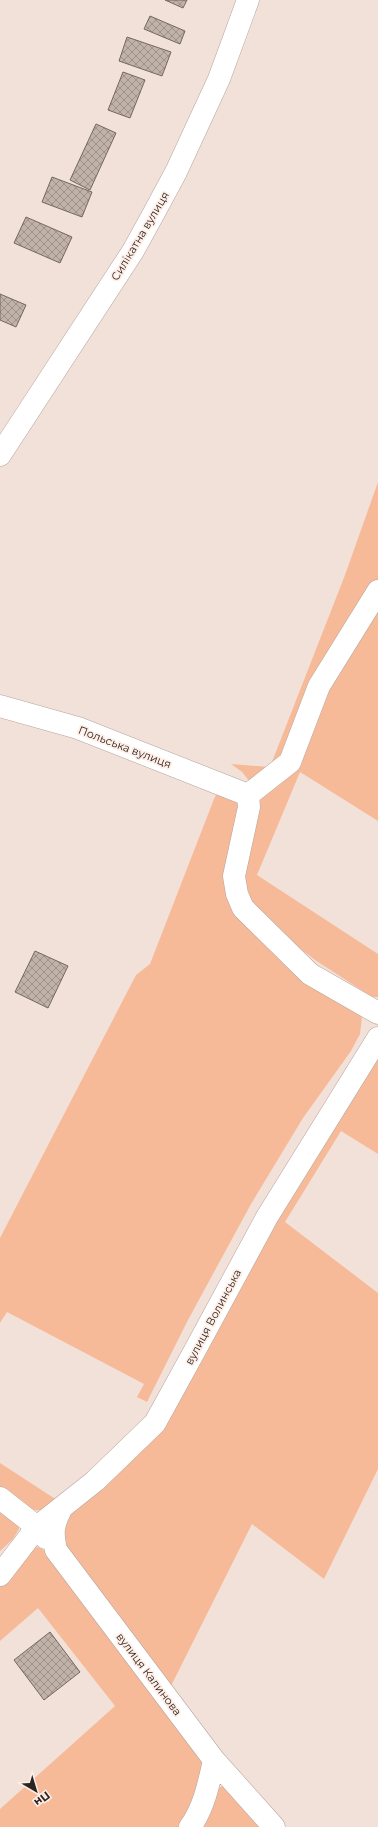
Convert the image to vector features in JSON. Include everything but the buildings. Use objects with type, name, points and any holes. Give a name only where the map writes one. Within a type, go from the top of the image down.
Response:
[{"type":"street","name":"Силікатна вулиця","points":[[0,455],[128,257],[155,211],[176,172],[219,79],[248,0]]},
{"type":"street","points":[[378,591],[319,686],[290,762],[248,795],[249,807],[234,876],[237,894],[244,908],[252,918],[310,974],[378,1013]]},
{"type":"street","name":"Польська вулиця","points":[[0,706],[78,728],[248,795]]},
{"type":"street","name":"вулиця Волинська","points":[[0,1575],[37,1527],[95,1481],[155,1423],[267,1217],[378,1038]]},
{"type":"street","points":[[0,1498],[37,1527],[56,1550]]},
{"type":"street","name":"вулиця Калинова","points":[[61,1508],[54,1525],[53,1538],[56,1550],[214,1760],[274,1827]]},
{"type":"street","points":[[190,1827],[208,1788],[214,1760]]},
{"type":"shaded area","points":[[378,482],[378,821],[300,772],[257,875],[378,954],[378,997],[372,997],[315,960],[257,915],[244,891],[250,782],[242,772],[231,764],[270,767],[345,575]]},
{"type":"shaded area","points":[[225,778],[240,789],[230,897],[357,1008],[362,1017],[360,1034],[351,1051],[303,1118],[251,1204],[188,1320],[147,1402],[137,1397],[144,1384],[7,1312],[0,1323],[0,1238],[136,975],[150,964],[214,799]]},
{"type":"shaded area","points":[[378,1031],[378,1154],[341,1131],[285,1222],[378,1293],[378,1469],[324,1579],[252,1524],[169,1690],[63,1546],[58,1526],[156,1406],[196,1325],[260,1209]]},
{"type":"shaded area","points":[[0,1463],[60,1502],[43,1510],[36,1510],[22,1506],[0,1494]]},
{"type":"shaded area","points":[[0,1505],[17,1521],[19,1529],[13,1539],[0,1551]]},
{"type":"shaded area","points":[[32,1545],[49,1554],[195,1747],[203,1766],[203,1784],[182,1827],[0,1827],[0,1809],[115,1706],[38,1608],[0,1641],[0,1565]]},
{"type":"shaded area","points":[[223,1786],[262,1827],[196,1827],[218,1788]]}]
